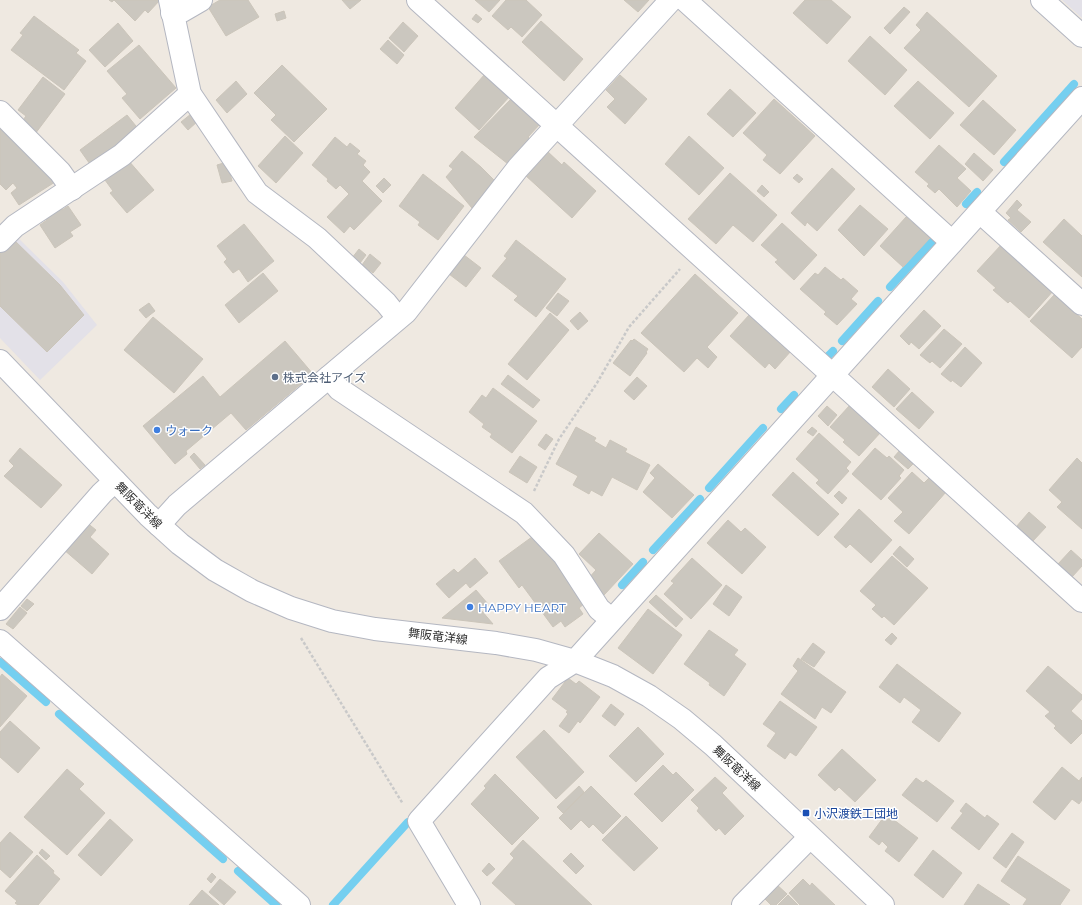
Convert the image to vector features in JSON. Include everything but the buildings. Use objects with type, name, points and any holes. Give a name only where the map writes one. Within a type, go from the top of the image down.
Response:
[{"type":"street","points":[[171,6],[182,11],[201,0]]},
{"type":"street","points":[[418,0],[1082,601]]},
{"type":"street","points":[[159,525],[177,505],[406,312],[518,168],[671,0]]},
{"type":"street","points":[[685,0],[952,242]]},
{"type":"street","points":[[1042,0],[1082,36]]},
{"type":"street","points":[[171,6],[190,94],[257,193],[317,238],[386,304],[398,318]]},
{"type":"street","points":[[0,241],[15,226],[122,155],[190,94]]},
{"type":"street","points":[[469,905],[419,821],[548,678],[575,661],[1082,98]]},
{"type":"street","points":[[0,112],[60,172],[72,189]]},
{"type":"street","points":[[980,212],[1082,304]]},
{"type":"street","name":"舞阪竜洋線","points":[[0,361],[159,525],[180,544],[215,570],[252,592],[301,612],[332,621],[374,629],[496,643],[536,650],[575,661],[624,682],[649,696],[682,719],[713,746],[883,905]]},
{"type":"street","points":[[329,377],[338,389],[524,513],[564,555],[600,609],[612,619]]},
{"type":"street","points":[[0,609],[102,493],[115,481]]},
{"type":"street","points":[[0,642],[299,905]]},
{"type":"street","points":[[743,905],[810,837]]},
{"type":"path","points":[[524,513],[559,440],[597,383],[629,326],[696,252]]},
{"type":"path","points":[[301,612],[296,630],[410,815],[419,821]]},
{"type":"shaded area","points":[[1062,0],[1082,0],[1082,18]]},
{"type":"shaded area","points":[[15,235],[63,282],[97,325],[40,380],[0,338],[0,249]]},
{"type":"waterway","points":[[1004,162],[1074,84]]},
{"type":"waterway","points":[[966,204],[977,192]]},
{"type":"waterway","points":[[890,287],[936,237]]},
{"type":"waterway","points":[[842,341],[878,301]]},
{"type":"waterway","points":[[826,358],[833,351]]},
{"type":"waterway","points":[[781,409],[794,395]]},
{"type":"waterway","points":[[709,488],[763,428]]},
{"type":"waterway","points":[[653,550],[700,499]]},
{"type":"waterway","points":[[622,585],[643,562]]},
{"type":"waterway","points":[[0,662],[46,702]]},
{"type":"waterway","points":[[59,714],[223,859]]},
{"type":"waterway","points":[[333,905],[408,822]]},
{"type":"waterway","points":[[238,871],[276,905]]},
{"type":"place","name":"株式会社アイズ","points":[[275,377]]},
{"type":"place","name":"ウォーク","points":[[157,430]]},
{"type":"place","name":"HAPPY HEART","points":[[470,607]]},
{"type":"place","name":"小沢渡鉄工団地","points":[[806,813]]}]
